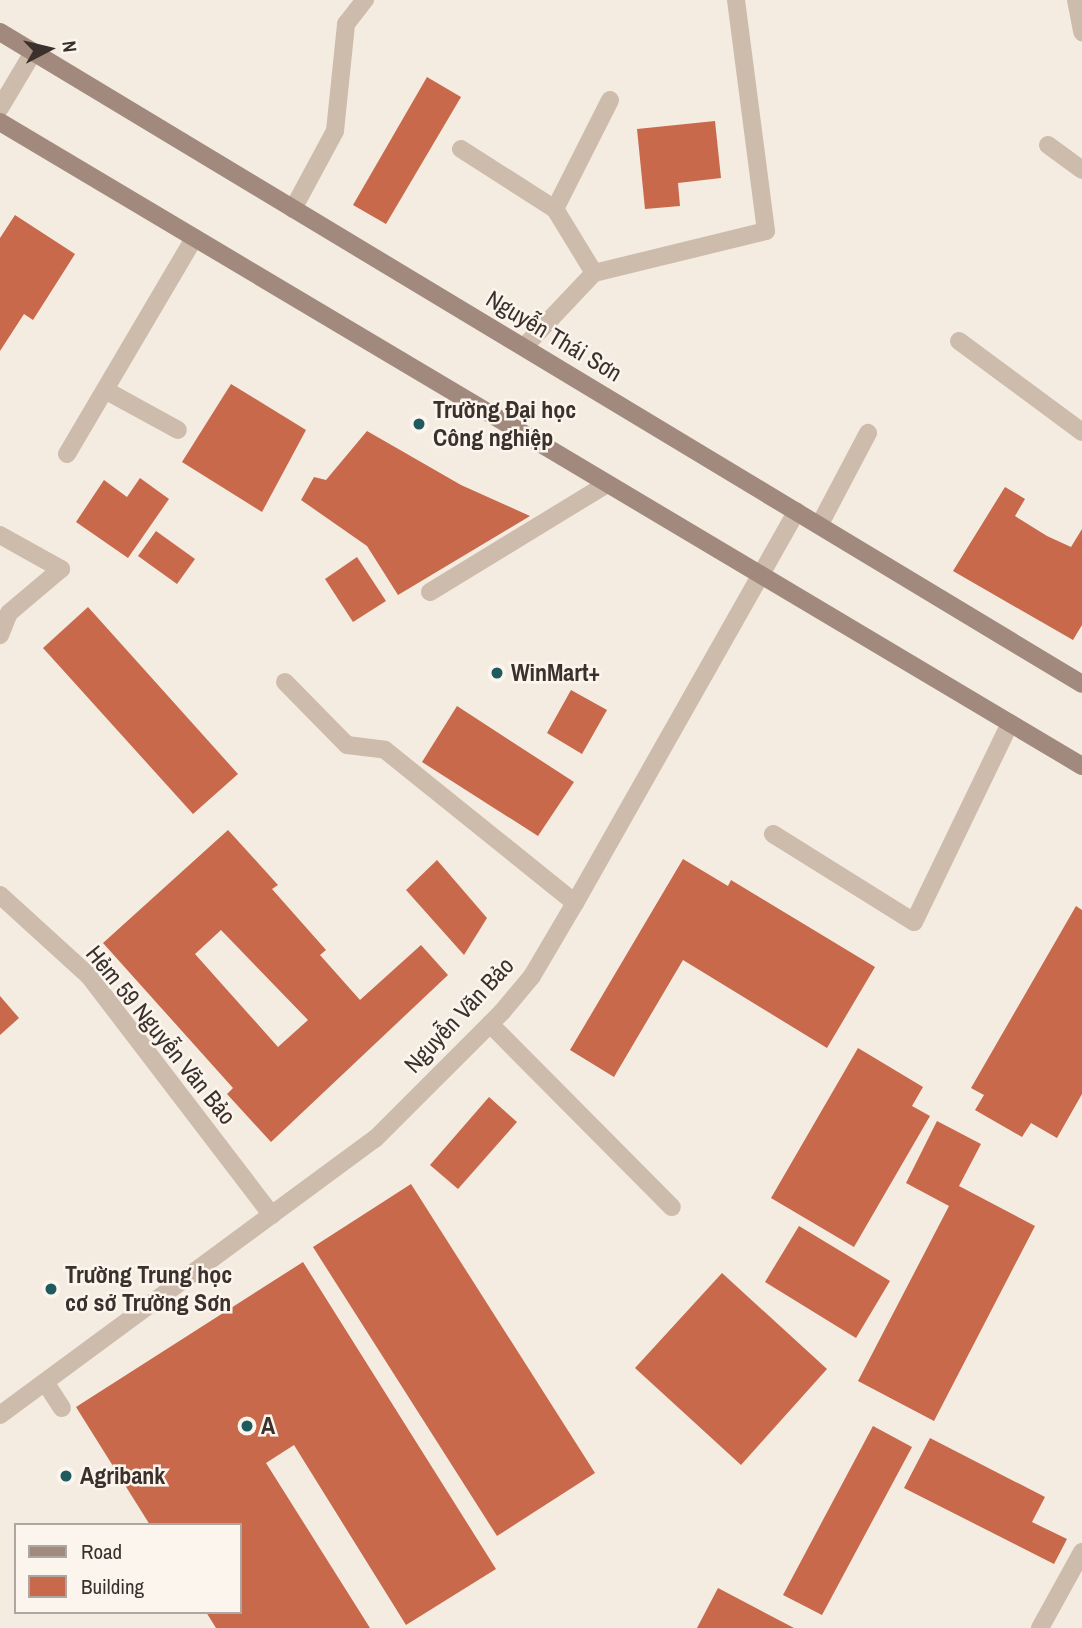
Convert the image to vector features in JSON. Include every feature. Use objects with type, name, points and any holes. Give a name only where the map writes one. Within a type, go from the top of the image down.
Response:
[{"type":"main road","name":"Nguyễn Thái Sơn","points":[[0,32],[32,54],[820,524],[1082,684]]},
{"type":"main road","points":[[0,122],[760,577],[1082,766]]},
{"type":"street","points":[[293,209],[335,131],[346,23],[366,0]]},
{"type":"street","points":[[524,347],[594,273],[766,231],[736,0]]},
{"type":"street","points":[[1076,0],[1082,32]]},
{"type":"street","points":[[0,108],[32,54]]},
{"type":"street","points":[[555,209],[610,100]]},
{"type":"street","points":[[1048,145],[1082,170]]},
{"type":"street","points":[[461,149],[555,209],[594,273]]},
{"type":"street","points":[[67,454],[194,238]]},
{"type":"street","points":[[959,341],[1082,432]]},
{"type":"street","points":[[105,390],[178,430]]},
{"type":"street","points":[[820,524],[868,433]]},
{"type":"street","points":[[430,592],[606,485]]},
{"type":"street","name":"Nguyễn Văn Bảo","points":[[0,1415],[375,1139],[490,1024],[532,976],[797,511]]},
{"type":"street","points":[[0,535],[61,569],[9,613],[0,635]]},
{"type":"street","points":[[285,682],[347,745],[385,750],[575,903]]},
{"type":"street","points":[[773,834],[914,922],[1010,723]]},
{"type":"street","name":"Hẻm 59 Nguyễn Văn Bảo","points":[[0,895],[89,976],[272,1215]]},
{"type":"street","points":[[490,1024],[672,1207]]},
{"type":"street","points":[[45,1382],[62,1409]]},
{"type":"street","points":[[1040,1628],[1082,1552]]},
{"type":"building","points":[[427,77],[461,97],[386,224],[353,205]]},
{"type":"building","points":[[715,121],[721,178],[678,183],[680,206],[645,209],[637,129]]},
{"type":"building","points":[[15,215],[75,254],[33,320],[24,314],[0,351],[0,238]]},
{"type":"building","points":[[231,384],[306,430],[262,512],[182,462]]},
{"type":"building","points":[[367,431],[461,485],[530,516],[398,595],[367,546],[301,500],[314,477],[326,480]]},
{"type":"building","points":[[140,478],[169,499],[128,558],[76,522],[104,480],[127,497]]},
{"type":"building","points":[[1005,487],[1025,499],[1015,516],[1047,536],[1071,547],[1082,529],[1082,625],[1073,640],[953,571]]},
{"type":"building","points":[[156,531],[195,559],[177,584],[138,556]]},
{"type":"building","points":[[357,557],[386,601],[353,622],[325,579]]},
{"type":"building","points":[[88,607],[238,774],[193,814],[43,648]]},
{"type":"building","points":[[571,690],[607,710],[582,754],[547,733]]},
{"type":"building","points":[[457,706],[574,782],[538,836],[422,762]]},
{"type":"building","points":[[228,830],[278,885],[272,889],[326,950],[320,955],[360,1000],[421,945],[448,975],[271,1142],[227,1094],[233,1088],[103,943]],"holes":[[[221,930],[308,1020],[278,1047],[195,954]]]},
{"type":"building","points":[[683,859],[728,886],[731,880],[875,967],[827,1048],[683,960],[614,1077],[570,1050]]},
{"type":"building","points":[[437,860],[487,918],[464,955],[406,890]]},
{"type":"building","points":[[1076,906],[1082,910],[1082,1094],[1057,1138],[1031,1123],[1022,1137],[975,1110],[984,1095],[971,1088]]},
{"type":"building","points":[[0,996],[19,1018],[0,1035]]},
{"type":"building","points":[[858,1048],[923,1087],[912,1106],[930,1116],[854,1247],[771,1198]]},
{"type":"building","points":[[489,1097],[517,1122],[458,1189],[430,1165]]},
{"type":"building","points":[[937,1121],[981,1144],[959,1186],[1035,1226],[934,1421],[858,1381],[949,1206],[906,1183]]},
{"type":"building","points":[[411,1184],[595,1473],[497,1536],[313,1247]]},
{"type":"building","points":[[799,1226],[890,1281],[856,1338],[765,1282]]},
{"type":"building","name":"A","points":[[303,1262],[496,1569],[406,1625],[294,1445],[266,1463],[370,1628],[216,1628],[207,1614],[242,1614],[242,1523],[149,1523],[76,1407]]},
{"type":"building","points":[[722,1273],[827,1369],[741,1465],[635,1368]]},
{"type":"building","points":[[873,1426],[912,1447],[822,1615],[783,1595]]},
{"type":"building","points":[[930,1438],[1045,1497],[1032,1522],[1067,1539],[1054,1564],[904,1488]]},
{"type":"building","points":[[718,1588],[794,1628],[697,1628]]},
{"type":"place","name":"Trường Đại học Công nghiệp","points":[[419,424]]},
{"type":"place","name":"WinMart+","points":[[497,673]]},
{"type":"place","name":"Trường Trung học cơ sở Trường Sơn","points":[[51,1289]]},
{"type":"place","name":"A","points":[[247,1426]]},
{"type":"place","name":"Agribank","points":[[66,1476]]}]
